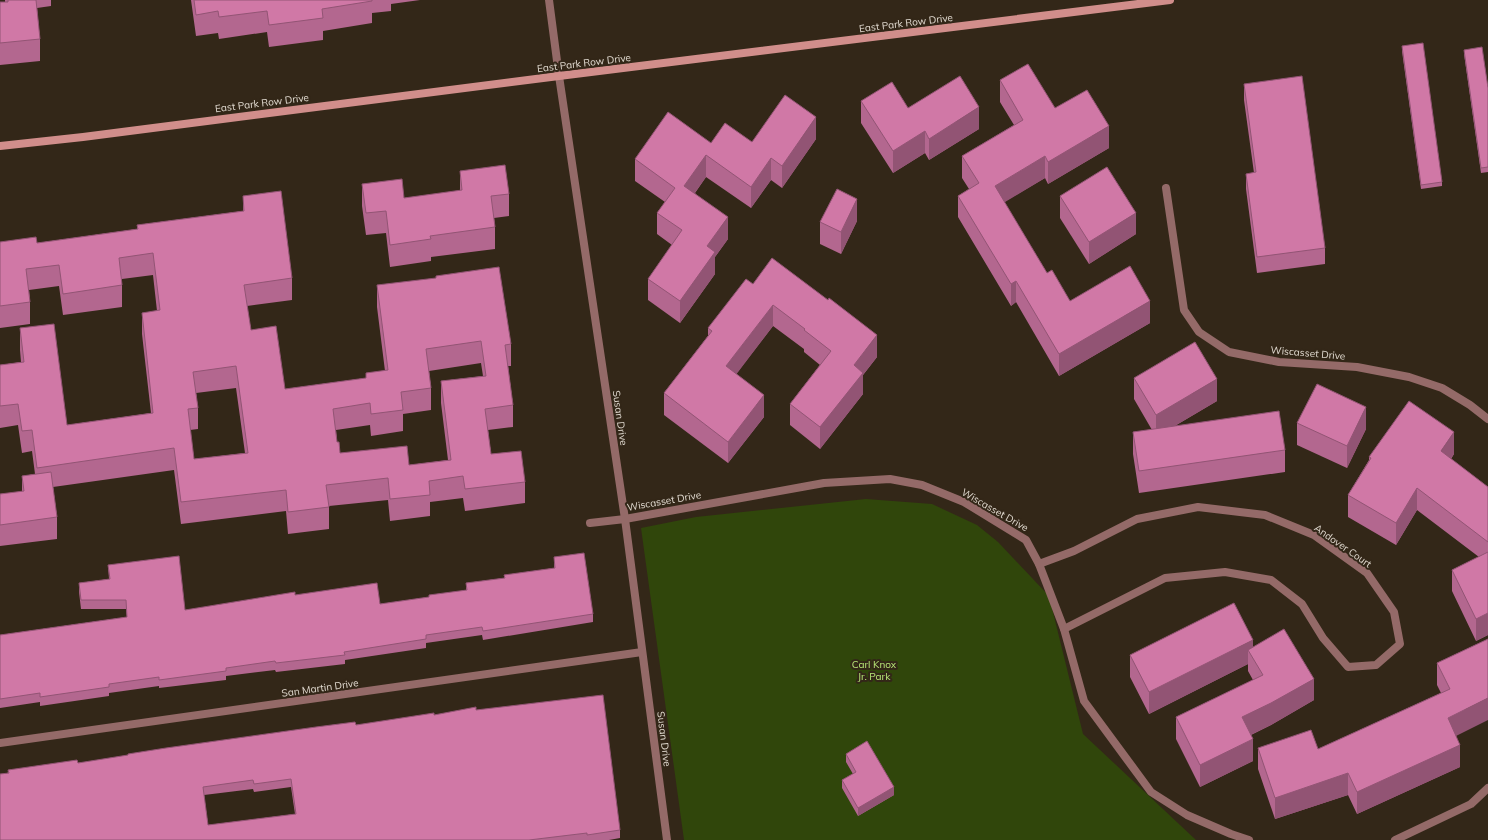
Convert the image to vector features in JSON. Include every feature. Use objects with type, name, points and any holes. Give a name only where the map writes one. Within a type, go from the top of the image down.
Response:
[{"type":"main road","name":"East Park Row Drive","points":[[0,146],[83,137],[1170,0]]},
{"type":"street","name":"Susan Drive","points":[[549,0],[625,519],[667,840]]},
{"type":"street","name":"Wiscasset Drive","points":[[1166,188],[1184,310],[1199,332],[1229,352],[1279,362],[1357,367],[1409,377],[1442,388],[1470,405],[1488,420]]},
{"type":"street","name":"Wiscasset Drive","points":[[590,523],[625,519],[824,483],[890,479],[922,485],[964,502],[1026,540],[1039,564],[1064,629],[1084,701],[1151,792],[1187,815],[1249,840]]},
{"type":"street","name":"Andover Court","points":[[1039,564],[1074,551],[1137,519],[1198,507],[1264,515],[1314,535],[1367,573],[1394,612],[1400,644],[1376,665],[1348,667],[1323,638],[1302,604],[1272,580],[1224,572],[1165,578],[1064,629]]},
{"type":"street","name":"San Martin Drive","points":[[0,743],[642,652]]},
{"type":"street","points":[[1395,840],[1471,804],[1488,788]]},
{"type":"green space","name":"Carl Knox Jr. Park","points":[[866,499],[932,504],[977,525],[998,542],[1049,596],[1083,734],[1196,840],[684,840],[641,528],[696,517]]},
{"type":"building","points":[[8,0],[36,0],[40,39],[0,43],[0,2],[8,2]]},
{"type":"building","points":[[194,0],[372,1],[322,9],[323,18],[269,25],[267,11],[219,17],[218,11],[196,15]]},
{"type":"building","points":[[1423,43],[1442,182],[1421,185],[1402,46]]},
{"type":"building","points":[[1482,47],[1488,88],[1488,167],[1481,168],[1464,50]]},
{"type":"building","points":[[1028,64],[1055,108],[1087,90],[1109,126],[1048,162],[1045,156],[995,186],[1047,273],[1052,270],[1070,301],[1130,266],[1150,301],[1059,354],[1016,281],[1011,284],[958,196],[979,183],[962,156],[1023,120],[1000,80]]},
{"type":"building","points":[[960,76],[979,107],[929,139],[925,131],[893,151],[861,101],[892,82],[908,108]]},
{"type":"building","points":[[1302,76],[1325,248],[1257,257],[1246,174],[1256,172],[1244,84]]},
{"type":"building","points":[[785,95],[816,117],[782,166],[771,158],[751,187],[706,155],[684,186],[728,217],[707,246],[715,252],[680,301],[648,279],[682,230],[657,213],[675,188],[635,159],[668,112],[711,143],[725,123],[752,142]]},
{"type":"building","points":[[505,165],[509,194],[491,196],[495,227],[430,236],[431,239],[390,245],[386,211],[366,213],[362,184],[402,179],[404,198],[462,190],[460,171]]},
{"type":"building","points":[[1107,167],[1136,213],[1089,242],[1060,196]]},
{"type":"building","points":[[837,189],[857,199],[841,232],[820,222]]},
{"type":"building","points":[[281,191],[292,278],[244,285],[251,330],[276,326],[285,389],[366,378],[366,373],[388,370],[377,285],[436,278],[436,276],[499,267],[511,344],[505,345],[513,405],[485,409],[491,454],[521,451],[525,482],[465,489],[463,476],[429,481],[430,495],[390,499],[388,478],[326,485],[329,507],[288,512],[286,490],[181,502],[174,448],[37,468],[32,430],[22,431],[18,404],[0,406],[0,365],[24,362],[20,328],[54,324],[67,425],[153,413],[142,313],[160,310],[153,253],[119,258],[122,285],[63,294],[59,265],[26,269],[30,302],[0,306],[0,242],[36,237],[37,243],[138,229],[137,225],[244,211],[243,196]],"holes":[[[481,341],[486,376],[441,381],[451,460],[409,465],[407,446],[340,453],[339,442],[337,442],[333,409],[370,403],[371,414],[403,410],[401,392],[431,388],[426,349]],[[236,366],[248,453],[194,459],[188,409],[198,408],[193,372]]]},
{"type":"building","points":[[772,258],[828,300],[829,298],[877,335],[854,365],[863,373],[820,427],[790,404],[831,351],[773,305],[726,366],[764,395],[728,442],[664,393],[712,331],[708,328],[746,279],[753,284]]},
{"type":"building","points":[[1195,342],[1217,379],[1156,415],[1134,378]]},
{"type":"building","points":[[1317,384],[1366,407],[1347,446],[1297,423]]},
{"type":"building","points":[[1409,401],[1454,432],[1441,451],[1488,487],[1488,542],[1417,488],[1396,523],[1348,495],[1371,458],[1369,457]]},
{"type":"building","points":[[1279,411],[1285,450],[1139,471],[1133,432]]},
{"type":"building","points":[[51,472],[57,517],[0,525],[0,494],[24,491],[22,476]]},
{"type":"building","points":[[1488,552],[1488,613],[1476,619],[1452,570]]},
{"type":"building","points":[[584,553],[593,614],[483,631],[482,627],[426,635],[426,639],[344,652],[345,655],[276,663],[275,661],[226,668],[226,671],[159,680],[159,677],[109,684],[109,687],[40,697],[40,693],[0,699],[0,635],[127,617],[126,600],[81,600],[79,583],[110,579],[108,565],[179,556],[185,610],[295,592],[295,595],[377,583],[380,604],[429,597],[429,595],[467,590],[466,583],[505,578],[504,575],[555,568],[554,557]]},
{"type":"building","points":[[1234,603],[1253,640],[1149,692],[1130,655]]},
{"type":"building","points":[[1284,629],[1314,679],[1242,717],[1253,739],[1200,765],[1176,717],[1263,675],[1248,650]]},
{"type":"building","points":[[1488,639],[1488,698],[1448,718],[1460,745],[1357,792],[1348,773],[1275,798],[1258,748],[1311,730],[1318,749],[1450,689],[1437,663]]},
{"type":"building","points":[[603,695],[620,830],[587,835],[587,833],[529,840],[0,840],[0,774],[9,773],[8,770],[77,760],[78,763],[166,748],[355,722],[356,725],[434,713],[434,715],[476,707],[476,710]],"holes":[[[291,779],[296,814],[208,825],[203,787],[253,780],[254,784]]]},
{"type":"building","points":[[867,741],[894,787],[858,808],[842,780],[856,772],[846,754]]}]
